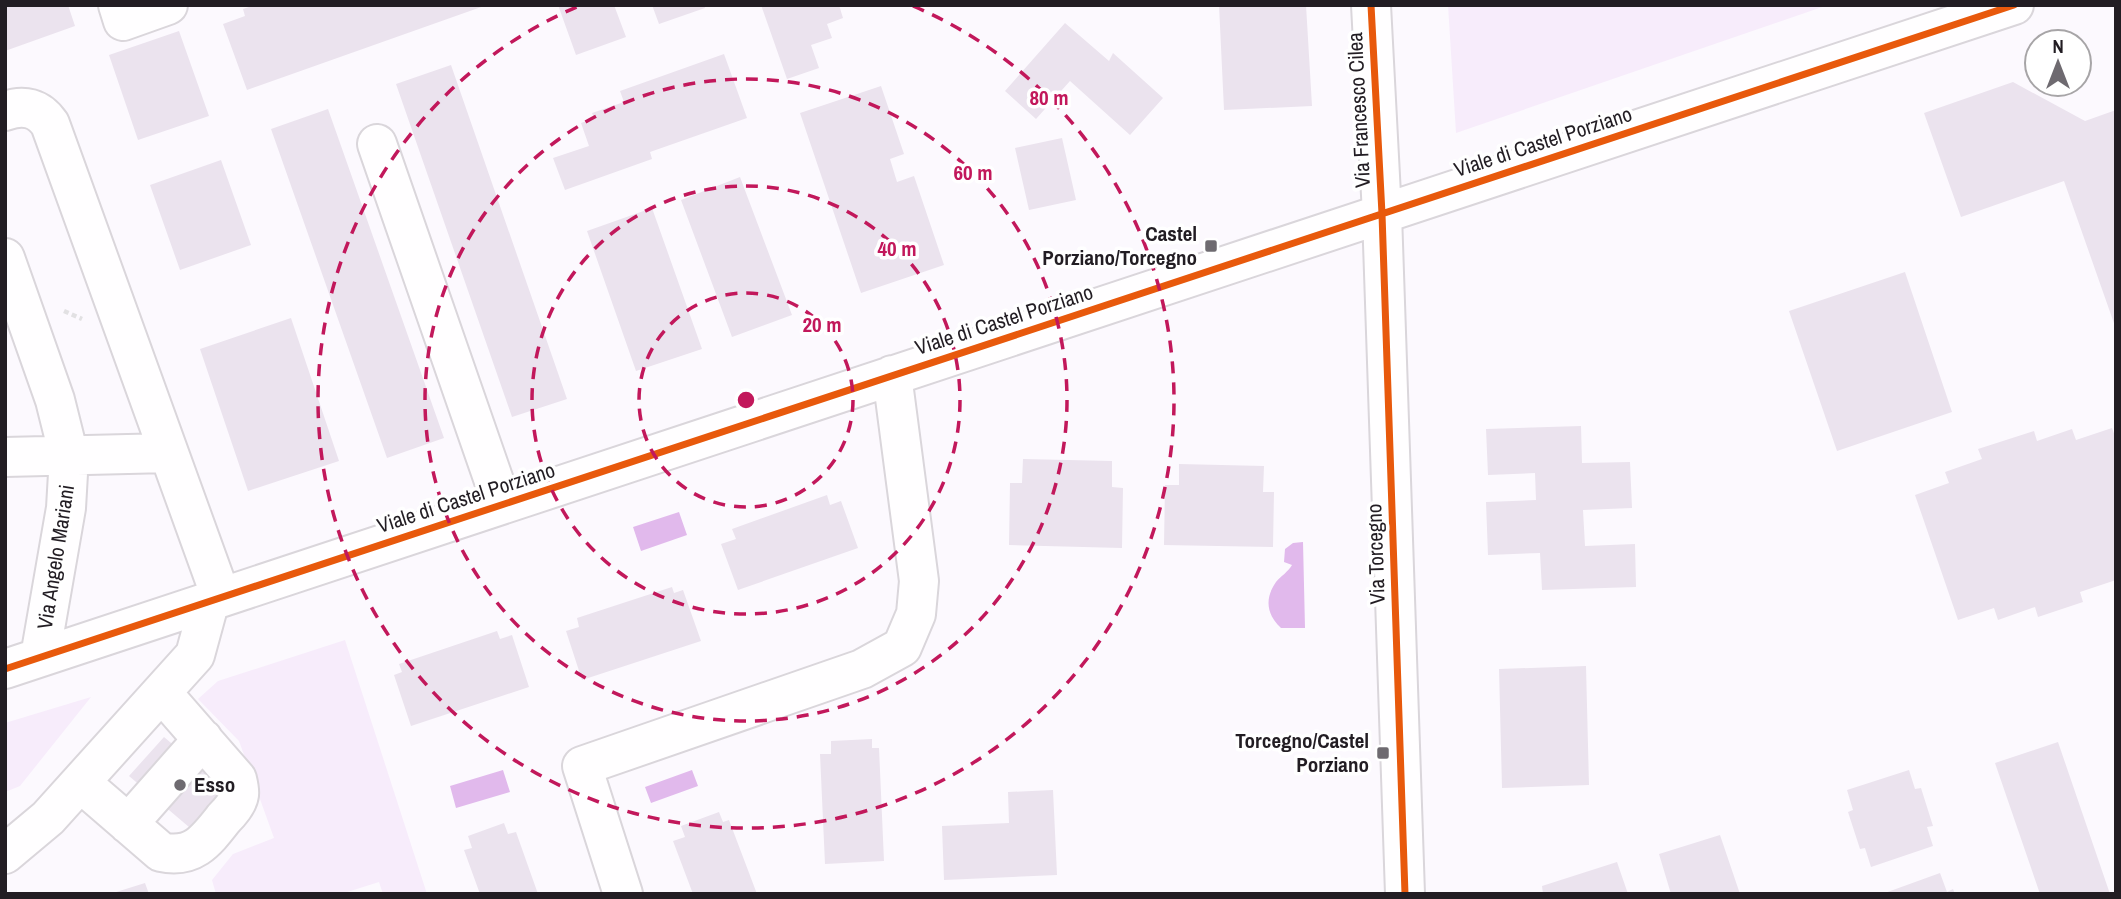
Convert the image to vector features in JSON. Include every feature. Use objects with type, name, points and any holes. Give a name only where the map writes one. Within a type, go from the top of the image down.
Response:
[{"type":"street","points":[[118,5],[123,21],[168,5]]},
{"type":"street","name":"Via Francesco Cilea","points":[[1371,5],[1382,214]]},
{"type":"street","name":"Viale di Castel Porziano","points":[[23,663],[2014,5]]},
{"type":"street","points":[[5,111],[24,106],[35,109],[44,115],[50,124],[170,453],[216,599],[195,655],[48,818],[5,854]]},
{"type":"street","points":[[377,144],[502,504]]},
{"type":"street","name":"Via Torcegno","points":[[1382,214],[1405,894]]},
{"type":"street","name":"Via Angelo Mariani","points":[[5,258],[55,400],[68,456],[66,508],[23,663]]},
{"type":"street","points":[[623,894],[582,766],[862,669],[902,648],[916,614],[919,581],[892,375]]},
{"type":"street","points":[[5,457],[170,453]]},
{"type":"street","points":[[80,783],[161,852],[183,853],[203,844],[229,813],[239,795],[237,779],[162,692]]},
{"type":"street","points":[[128,824],[203,740]]},
{"type":"path","points":[[21,302],[33,298],[112,331],[123,325]]},
{"type":"shaded area","points":[[1448,5],[1828,5],[1456,133]]},
{"type":"shaded area","points":[[679,512],[687,535],[641,551],[633,527]]},
{"type":"shaded area","points":[[1303,542],[1305,628],[1281,628],[1270,612],[1270,595],[1276,582],[1292,565],[1284,562],[1285,549],[1293,543]]},
{"type":"shaded area","points":[[345,640],[427,894],[383,894],[379,882],[341,894],[216,894],[212,880],[233,854],[274,838],[239,741],[198,699],[218,681]]},
{"type":"shaded area","points":[[91,697],[20,786],[5,792],[5,723]]},
{"type":"shaded area","points":[[503,770],[510,792],[456,808],[450,786]]},
{"type":"shaded area","points":[[692,770],[698,786],[651,803],[645,787]]},
{"type":"building","points":[[5,5],[68,5],[75,26],[5,51]]},
{"type":"building","points":[[255,5],[484,6],[247,90],[223,24],[245,16],[243,9]]},
{"type":"building","points":[[558,5],[614,5],[626,37],[576,55]]},
{"type":"building","points":[[652,5],[704,5],[705,8],[659,24]]},
{"type":"building","points":[[761,5],[839,5],[843,18],[827,24],[832,38],[811,45],[819,68],[787,79]]},
{"type":"building","points":[[1219,5],[1306,5],[1312,106],[1224,110]]},
{"type":"building","points":[[1065,23],[1109,61],[1113,53],[1163,98],[1130,135],[1070,81],[1036,119],[1005,91]]},
{"type":"building","points":[[179,31],[209,116],[138,140],[109,55]]},
{"type":"building","points":[[724,54],[747,118],[650,152],[652,159],[565,190],[553,158],[589,146],[581,123],[594,118],[592,113],[624,102],[620,91]]},
{"type":"building","points":[[451,65],[567,399],[512,417],[396,84]]},
{"type":"building","points":[[2013,82],[2023,87],[2023,98],[2043,98],[2085,121],[2116,110],[2116,329],[2064,181],[1961,217],[1924,113]]},
{"type":"building","points":[[881,86],[904,154],[890,159],[897,182],[914,176],[944,265],[861,293],[800,113]]},
{"type":"building","points":[[328,109],[444,438],[387,458],[271,129]]},
{"type":"building","points":[[1062,138],[1076,200],[1029,210],[1015,148]]},
{"type":"building","points":[[221,160],[251,245],[180,270],[150,185]]},
{"type":"building","points":[[740,177],[792,315],[732,337],[681,200]]},
{"type":"building","points":[[652,208],[702,349],[636,371],[587,231]]},
{"type":"building","points":[[1905,272],[1952,412],[1837,451],[1789,311]]},
{"type":"building","points":[[291,318],[339,461],[248,491],[200,349]]},
{"type":"building","points":[[1581,426],[1582,463],[1630,462],[1632,508],[1583,510],[1585,546],[1635,544],[1636,587],[1542,590],[1540,553],[1488,555],[1486,502],[1536,500],[1535,473],[1488,475],[1486,429]]},
{"type":"building","points":[[2112,428],[2116,439],[2116,580],[2080,592],[2083,602],[2038,617],[2035,607],[1998,620],[1994,608],[1958,620],[1915,495],[1949,483],[1945,472],[1982,459],[1978,449],[2034,431],[2037,441],[2072,429],[2076,440]]},
{"type":"building","points":[[1023,459],[1112,461],[1112,487],[1123,488],[1122,548],[1009,545],[1010,483],[1022,483]]},
{"type":"building","points":[[1179,464],[1264,466],[1263,492],[1274,492],[1273,547],[1164,545],[1165,485],[1179,485]]},
{"type":"building","points":[[827,495],[830,505],[841,501],[858,548],[738,590],[721,544],[736,539],[732,529]]},
{"type":"building","points":[[672,587],[674,593],[683,590],[701,641],[582,680],[566,631],[579,627],[577,618]]},
{"type":"building","points":[[497,631],[500,639],[512,635],[529,687],[411,726],[394,675],[402,672],[399,664]]},
{"type":"building","points":[[1586,666],[1589,785],[1502,788],[1499,669]]},
{"type":"building","name":"Esso","points":[[164,737],[230,793],[196,833],[129,776]]},
{"type":"building","points":[[872,739],[872,748],[879,748],[884,861],[825,864],[820,754],[831,754],[831,741]]},
{"type":"building","points":[[2058,742],[2110,894],[2040,894],[1995,763]]},
{"type":"building","points":[[1909,770],[1915,789],[1921,788],[1933,826],[1927,827],[1933,846],[1871,867],[1865,848],[1860,849],[1848,812],[1853,810],[1847,790]]},
{"type":"building","points":[[1053,790],[1057,875],[944,880],[942,826],[1009,823],[1008,792]]},
{"type":"building","points":[[719,812],[723,822],[729,820],[757,894],[693,894],[673,841],[685,837],[681,826]]},
{"type":"building","points":[[504,823],[508,834],[516,832],[538,894],[480,894],[464,850],[472,848],[468,836]]},
{"type":"building","points":[[1720,835],[1740,894],[1671,894],[1659,854]]},
{"type":"building","points":[[1617,862],[1628,894],[1543,894],[1542,886]]},
{"type":"building","points":[[1940,873],[1947,892],[1953,889],[1955,894],[1882,894]]},
{"type":"building","points":[[145,883],[149,894],[113,894],[113,893]]},
{"type":"cycle path","points":[[1371,5],[1382,214],[1405,894]]},
{"type":"cycle path","points":[[5,669],[2014,5]]},
{"type":"place","name":"Castel Porziano/Torcegno","points":[[1211,246]]},
{"type":"place","name":"Torcegno/Castel Porziano","points":[[1383,753]]},
{"type":"place","name":"Esso","points":[[180,785]]}]
